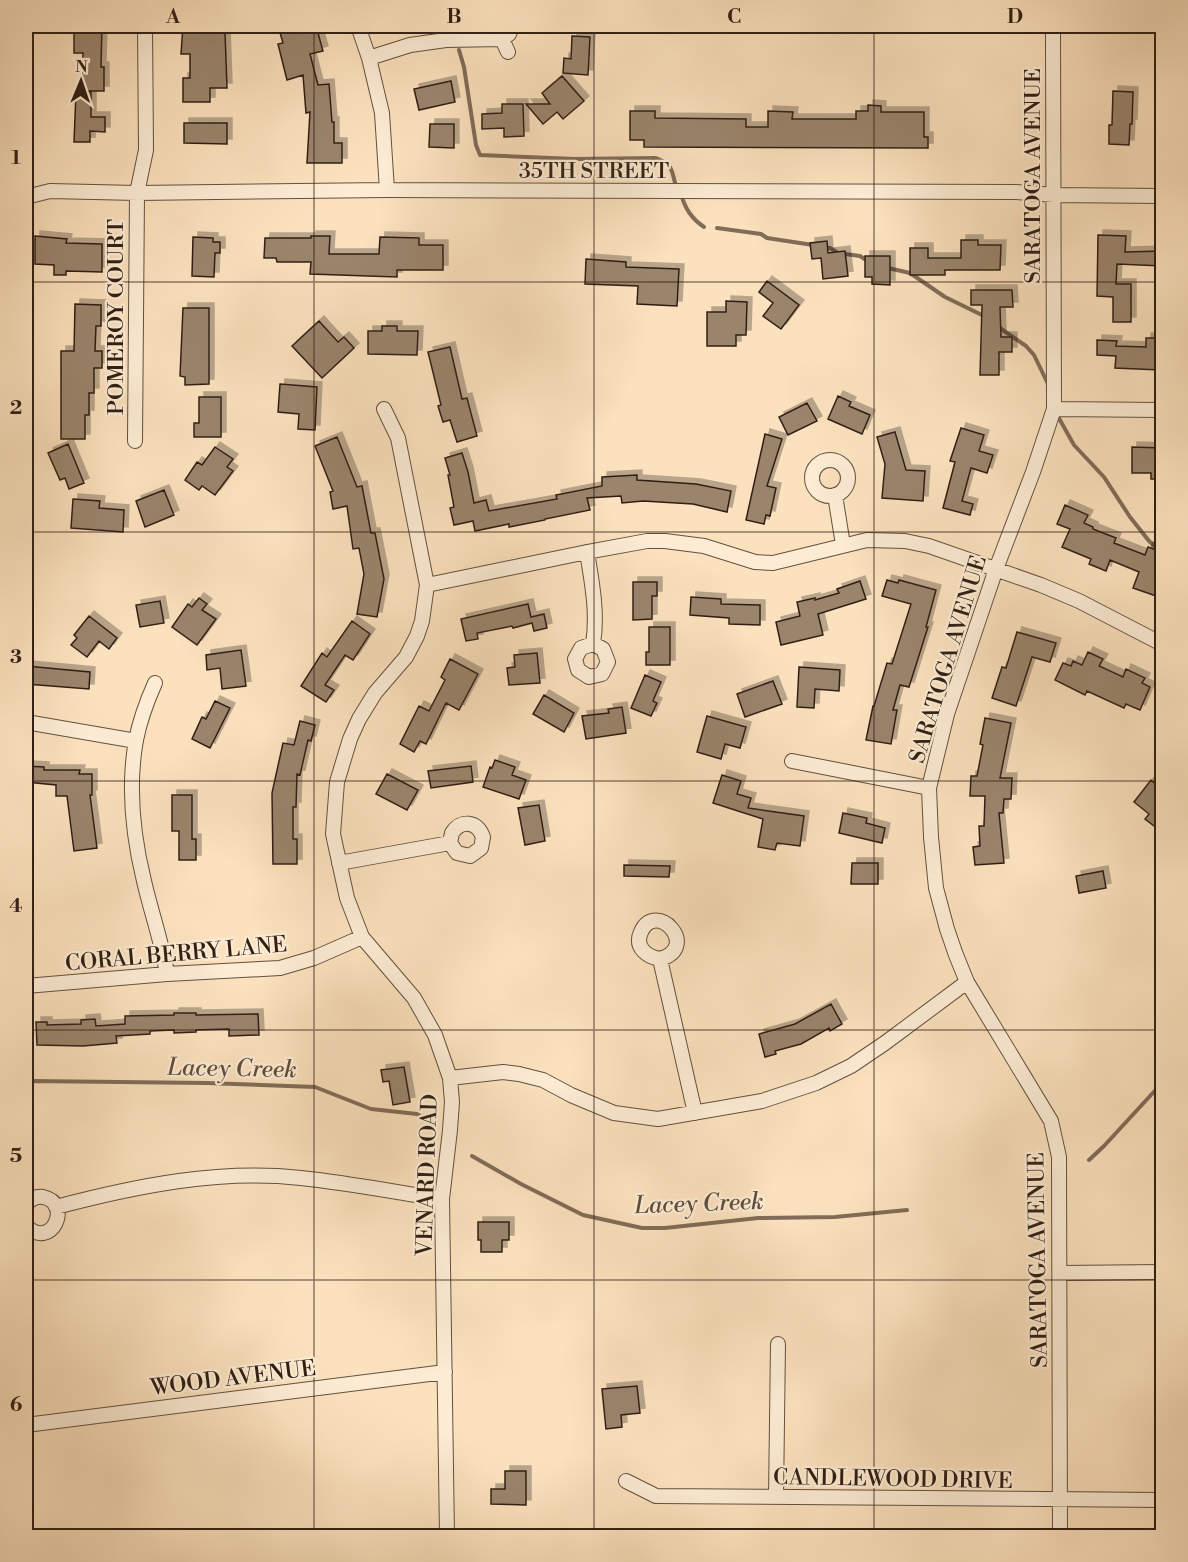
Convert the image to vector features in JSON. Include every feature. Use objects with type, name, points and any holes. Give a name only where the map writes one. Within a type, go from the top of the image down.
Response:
[{"type":"street","name":"POMEROY COURT","points":[[135,441],[137,193],[146,150],[145,26]]},
{"type":"street","points":[[358,26],[369,58],[382,113],[387,190]]},
{"type":"street","points":[[369,58],[411,45],[446,40],[502,39],[509,34],[512,26]]},
{"type":"street","name":"SARATOGA AVENUE","points":[[1053,26],[1054,409],[947,714],[930,788],[931,837],[936,888],[947,929],[967,982],[1051,1121],[1059,1156],[1060,1536]]},
{"type":"street","points":[[502,39],[508,52]]},
{"type":"street","name":"35TH STREET","points":[[26,196],[50,191],[137,193],[387,190],[1004,192],[1162,196]]},
{"type":"street","name":"VENARD ROAD","points":[[384,409],[398,438],[427,585],[423,621],[406,657],[375,693],[359,718],[343,757],[337,782],[333,834],[346,898],[362,937],[414,998],[435,1035],[450,1078],[452,1102],[442,1199],[447,1536]]},
{"type":"street","points":[[1054,409],[1162,410]]},
{"type":"street","points":[[836,495],[843,545]]},
{"type":"street","points":[[427,585],[638,543],[665,541],[704,546],[755,562],[773,563],[867,540],[905,542],[929,546],[1041,585],[1079,601],[1162,644]]},
{"type":"street","points":[[587,552],[596,610],[593,644]]},
{"type":"street","points":[[155,683],[136,741],[133,795],[135,833],[144,881],[163,950],[167,974]]},
{"type":"street","points":[[26,722],[136,741]]},
{"type":"street","points":[[792,760],[930,788]]},
{"type":"street","points":[[339,863],[450,843]]},
{"type":"street","name":"CORAL BERRY LANE","points":[[26,986],[167,974],[280,968],[314,958],[362,937]]},
{"type":"street","points":[[660,959],[694,1113]]},
{"type":"street","points":[[450,1078],[503,1072],[519,1074],[543,1080],[571,1095],[614,1113],[658,1119],[762,1101],[793,1092],[832,1076],[863,1059],[967,982]]},
{"type":"street","points":[[56,1207],[129,1189],[179,1180],[225,1177],[301,1178],[442,1199]]},
{"type":"street","points":[[26,1204],[32,1198],[41,1197],[50,1200],[58,1213],[56,1223],[48,1231],[37,1233],[26,1226]]},
{"type":"street","points":[[1060,1273],[1162,1272]]},
{"type":"street","points":[[776,1497],[777,1344]]},
{"type":"street","name":"WOOD AVENUE","points":[[26,1425],[445,1372]]},
{"type":"street","name":"CANDLEWOOD DRIVE","points":[[626,1481],[657,1496],[1060,1501],[1162,1500]]},
{"type":"building","points":[[74,26],[102,26],[101,67],[104,67],[104,91],[82,91],[83,53],[74,53]]},
{"type":"building","points":[[183,26],[201,26],[201,31],[225,32],[227,88],[210,88],[210,102],[183,102],[183,78],[190,78],[190,54],[181,54]]},
{"type":"building","points":[[278,26],[316,26],[323,51],[310,54],[318,85],[329,84],[334,143],[342,143],[342,163],[307,163],[310,112],[306,113],[303,75],[287,80],[278,44],[283,43]]},
{"type":"building","points":[[572,36],[590,37],[588,75],[563,73],[564,58],[571,59]]},
{"type":"building","points":[[562,76],[584,101],[563,119],[557,112],[543,124],[526,104],[550,104],[542,93]]},
{"type":"building","points":[[451,81],[455,102],[419,110],[414,89]]},
{"type":"building","points":[[1113,91],[1133,92],[1129,145],[1109,144]]},
{"type":"building","points":[[76,92],[91,92],[91,117],[105,117],[105,132],[90,131],[90,142],[74,142]]},
{"type":"building","points":[[502,104],[523,104],[524,136],[504,137],[504,128],[482,129],[482,114],[502,113]]},
{"type":"building","points":[[868,105],[881,106],[881,112],[924,112],[924,137],[928,137],[928,148],[644,147],[644,140],[630,140],[630,111],[655,111],[655,118],[746,119],[746,127],[768,127],[768,111],[793,112],[792,119],[856,119],[856,111],[868,111]]},
{"type":"building","points":[[184,123],[227,123],[227,144],[184,143]]},
{"type":"building","points":[[430,124],[454,124],[454,148],[429,147]]},
{"type":"building","points":[[1098,235],[1126,236],[1125,252],[1162,251],[1162,266],[1117,264],[1116,284],[1131,284],[1131,322],[1113,322],[1113,297],[1097,296]]},
{"type":"building","points":[[35,236],[67,239],[66,243],[102,244],[102,272],[66,271],[66,275],[54,275],[54,265],[35,264]]},
{"type":"building","points":[[311,236],[330,236],[329,254],[379,254],[380,237],[419,238],[419,245],[443,245],[443,270],[397,270],[397,277],[310,274],[311,262],[277,262],[276,258],[264,258],[265,238],[311,238]]},
{"type":"building","points":[[193,237],[213,238],[213,242],[220,242],[220,253],[215,253],[214,277],[192,276]]},
{"type":"building","points":[[961,240],[978,240],[978,245],[1001,245],[1000,270],[945,270],[945,275],[910,275],[910,248],[928,248],[928,258],[961,258]]},
{"type":"building","points":[[827,241],[828,253],[845,251],[848,276],[823,279],[821,258],[812,259],[810,243]]},
{"type":"building","points":[[865,256],[890,256],[890,285],[872,284],[872,277],[865,277]]},
{"type":"building","points":[[586,259],[626,262],[626,267],[679,269],[677,306],[637,304],[638,286],[585,284]]},
{"type":"building","points":[[767,281],[799,305],[781,329],[763,316],[773,303],[759,292]]},
{"type":"building","points":[[971,290],[1012,290],[1013,307],[1000,307],[1001,337],[1012,337],[1012,352],[999,352],[999,375],[980,375],[982,305],[971,305]]},
{"type":"building","points":[[726,301],[747,302],[746,335],[736,335],[736,346],[707,346],[707,312],[726,312]]},
{"type":"building","points":[[75,304],[101,305],[101,326],[96,326],[95,351],[102,351],[102,368],[94,368],[94,393],[89,393],[89,415],[85,415],[85,439],[61,439],[61,351],[74,351]]},
{"type":"building","points":[[183,308],[209,308],[209,384],[185,385],[185,377],[180,376]]},
{"type":"building","points":[[319,321],[338,342],[344,337],[354,348],[322,378],[292,346]]},
{"type":"building","points":[[382,326],[397,326],[397,331],[418,331],[417,355],[368,354],[368,331],[382,331]]},
{"type":"building","points":[[1146,338],[1162,338],[1160,370],[1115,368],[1116,356],[1097,355],[1097,340],[1117,341],[1116,346],[1146,347]]},
{"type":"building","points":[[450,347],[462,399],[467,398],[477,436],[457,442],[450,420],[443,422],[428,352]]},
{"type":"building","points":[[280,384],[317,387],[315,430],[298,429],[299,414],[278,412]]},
{"type":"building","points":[[838,396],[851,402],[849,406],[870,415],[862,434],[828,419]]},
{"type":"building","points":[[199,397],[221,397],[221,437],[194,437],[194,423],[199,423]]},
{"type":"building","points":[[807,403],[817,421],[788,435],[779,417]]},
{"type":"building","points":[[961,428],[984,435],[979,451],[993,455],[987,473],[971,468],[962,501],[973,504],[970,515],[943,508],[955,462],[950,461]]},
{"type":"building","points":[[895,432],[906,470],[925,471],[923,501],[882,498],[885,464],[877,437]]},
{"type":"building","points":[[765,434],[782,439],[767,486],[776,488],[770,516],[766,515],[764,524],[746,520]]},
{"type":"building","points":[[337,437],[357,487],[362,486],[371,533],[375,533],[384,579],[377,617],[357,614],[364,574],[359,548],[353,549],[347,506],[333,509],[330,492],[333,491],[315,446]]},
{"type":"building","points":[[68,444],[84,483],[69,489],[65,478],[60,480],[48,453]]},
{"type":"building","points":[[215,447],[233,459],[227,467],[233,471],[215,495],[202,486],[199,490],[185,480],[197,462],[202,465]]},
{"type":"building","points":[[1132,447],[1162,448],[1162,479],[1151,479],[1151,473],[1132,473]]},
{"type":"building","points":[[462,453],[474,503],[486,500],[489,511],[557,499],[556,495],[602,486],[602,477],[637,475],[637,480],[696,484],[731,491],[727,512],[693,504],[643,501],[622,503],[621,496],[587,498],[590,510],[509,527],[509,524],[475,531],[473,521],[454,525],[450,508],[454,507],[448,475],[450,475],[445,458]]},
{"type":"building","points":[[164,490],[174,515],[145,527],[136,501]]},
{"type":"building","points":[[73,499],[100,501],[99,508],[124,510],[123,532],[71,528]]},
{"type":"building","points":[[1065,505],[1088,515],[1084,523],[1116,538],[1114,543],[1145,555],[1148,547],[1162,552],[1162,587],[1159,597],[1133,588],[1139,572],[1110,560],[1106,571],[1089,564],[1091,559],[1062,547],[1070,529],[1057,524]]},
{"type":"building","points":[[887,580],[898,583],[899,580],[936,590],[926,627],[928,627],[909,687],[900,685],[893,710],[897,710],[891,744],[866,740],[873,706],[887,663],[892,664],[911,604],[882,596]]},
{"type":"building","points":[[860,581],[866,599],[818,614],[823,635],[781,645],[776,622],[800,616],[797,602],[815,598],[815,600],[839,593],[837,589]]},
{"type":"building","points":[[633,582],[657,582],[657,596],[652,596],[652,619],[633,620]]},
{"type":"building","points":[[691,597],[721,599],[721,604],[760,605],[760,625],[729,624],[729,618],[690,615]]},
{"type":"building","points":[[199,598],[207,604],[202,610],[216,619],[197,645],[172,627],[188,604],[192,607]]},
{"type":"building","points":[[160,601],[164,623],[140,627],[136,605]]},
{"type":"building","points":[[528,604],[531,617],[544,614],[547,628],[534,631],[532,623],[513,628],[512,626],[477,633],[478,639],[466,641],[461,619]]},
{"type":"building","points":[[89,616],[117,638],[109,649],[99,641],[87,657],[71,645],[77,638],[74,635]]},
{"type":"building","points":[[352,621],[370,634],[353,660],[345,655],[325,685],[334,690],[326,702],[301,686],[322,653],[327,657]]},
{"type":"building","points":[[649,627],[670,627],[670,665],[646,665],[646,652],[649,652]]},
{"type":"building","points":[[1017,632],[1056,643],[1050,662],[1032,657],[1016,706],[992,698],[1002,667],[1006,668]]},
{"type":"building","points":[[241,650],[246,686],[222,689],[220,668],[207,670],[206,655]]},
{"type":"building","points":[[1088,652],[1103,659],[1099,666],[1123,677],[1126,669],[1145,678],[1142,683],[1150,687],[1140,710],[1126,704],[1124,708],[1087,691],[1085,695],[1055,680],[1063,663],[1071,666],[1073,661],[1082,665]]},
{"type":"building","points":[[537,653],[540,683],[509,685],[507,668],[515,667],[514,655]]},
{"type":"building","points":[[450,659],[478,674],[459,710],[446,703],[426,744],[420,741],[414,752],[400,744],[419,706],[429,711],[445,680],[441,677]]},
{"type":"building","points":[[26,666],[90,672],[89,689],[26,684]]},
{"type":"building","points":[[799,667],[840,670],[839,691],[815,689],[814,708],[797,707]]},
{"type":"building","points":[[645,675],[661,682],[653,701],[657,703],[651,716],[631,708]]},
{"type":"building","points":[[773,681],[782,704],[745,717],[737,694]]},
{"type":"building","points":[[544,695],[574,713],[564,732],[533,714]]},
{"type":"building","points":[[215,701],[230,708],[210,748],[192,739],[202,717],[206,719]]},
{"type":"building","points":[[622,707],[626,733],[586,739],[582,716],[609,713],[608,709]]},
{"type":"building","points":[[707,716],[746,727],[740,748],[725,744],[721,759],[697,752]]},
{"type":"building","points":[[985,718],[1011,723],[1000,778],[1012,778],[1011,799],[1004,799],[1003,813],[999,813],[1004,863],[975,865],[973,847],[980,846],[979,826],[984,826],[985,796],[970,796],[971,776],[977,776]]},
{"type":"building","points":[[300,721],[315,725],[311,741],[308,740],[300,775],[297,774],[296,807],[293,807],[293,839],[297,839],[297,864],[273,864],[272,793],[283,743],[294,745]]},
{"type":"building","points":[[495,760],[515,767],[512,775],[526,780],[519,799],[483,787]]},
{"type":"building","points":[[26,766],[44,767],[44,770],[80,770],[79,774],[92,774],[92,795],[90,795],[97,848],[74,851],[67,796],[56,796],[56,785],[26,782]]},
{"type":"building","points":[[471,766],[473,782],[431,788],[428,771]]},
{"type":"building","points":[[387,774],[418,790],[407,810],[376,794]]},
{"type":"building","points":[[722,775],[741,781],[737,794],[751,798],[748,808],[804,816],[800,846],[777,843],[775,850],[758,847],[763,819],[713,803]]},
{"type":"building","points":[[1151,780],[1162,790],[1162,832],[1145,819],[1149,814],[1134,802]]},
{"type":"building","points":[[172,795],[192,795],[192,839],[196,839],[196,860],[179,860],[179,831],[172,831]]},
{"type":"building","points":[[539,805],[545,841],[525,845],[518,808]]},
{"type":"building","points":[[843,813],[867,818],[866,823],[885,828],[882,843],[839,833]]},
{"type":"building","points":[[852,863],[878,863],[878,884],[851,884]]},
{"type":"building","points":[[624,865],[670,866],[669,877],[624,876]]},
{"type":"building","points":[[1103,871],[1106,888],[1079,893],[1076,876]]},
{"type":"building","points":[[831,1004],[842,1024],[830,1031],[829,1028],[801,1044],[775,1051],[776,1054],[765,1057],[759,1034],[795,1024]]},
{"type":"building","points":[[174,1013],[258,1014],[259,1035],[229,1036],[229,1029],[174,1033],[174,1030],[150,1031],[150,1034],[116,1036],[117,1043],[83,1046],[37,1045],[36,1022],[47,1022],[47,1025],[81,1024],[81,1020],[95,1019],[96,1026],[125,1024],[125,1016],[174,1015]]},
{"type":"building","points":[[404,1067],[410,1102],[393,1105],[389,1081],[383,1082],[381,1070]]},
{"type":"building","points":[[478,1222],[509,1222],[509,1240],[502,1240],[502,1252],[481,1252]]},
{"type":"building","points":[[637,1386],[640,1413],[621,1415],[622,1427],[606,1429],[602,1389]]},
{"type":"building","points":[[505,1471],[526,1471],[526,1505],[491,1504],[491,1489],[505,1489]]},
{"type":"waterway","points":[[459,50],[464,67],[476,145],[480,155],[575,159],[656,158],[669,166],[676,186]]},
{"type":"waterway","points":[[681,193],[689,212],[704,227]]},
{"type":"waterway","points":[[717,228],[813,245]]},
{"type":"waterway","points":[[823,247],[838,253],[860,256],[869,262]]},
{"type":"waterway","points":[[888,268],[910,273],[945,297],[984,316]]},
{"type":"waterway","points":[[997,326],[1026,346],[1034,355],[1048,384]]},
{"type":"waterway","points":[[1056,413],[1074,445],[1104,477],[1130,517],[1162,553]]},
{"type":"waterway","name":"Lacey Creek","points":[[26,1083],[32,1081],[206,1083],[315,1087],[371,1109],[417,1114],[431,1123]]},
{"type":"waterway","name":"Lacey Creek","points":[[1089,1160],[1162,1083]]},
{"type":"waterway","name":"Lacey Creek","points":[[472,1156],[583,1215],[642,1228],[665,1228],[758,1218],[835,1217],[907,1210]]}]
